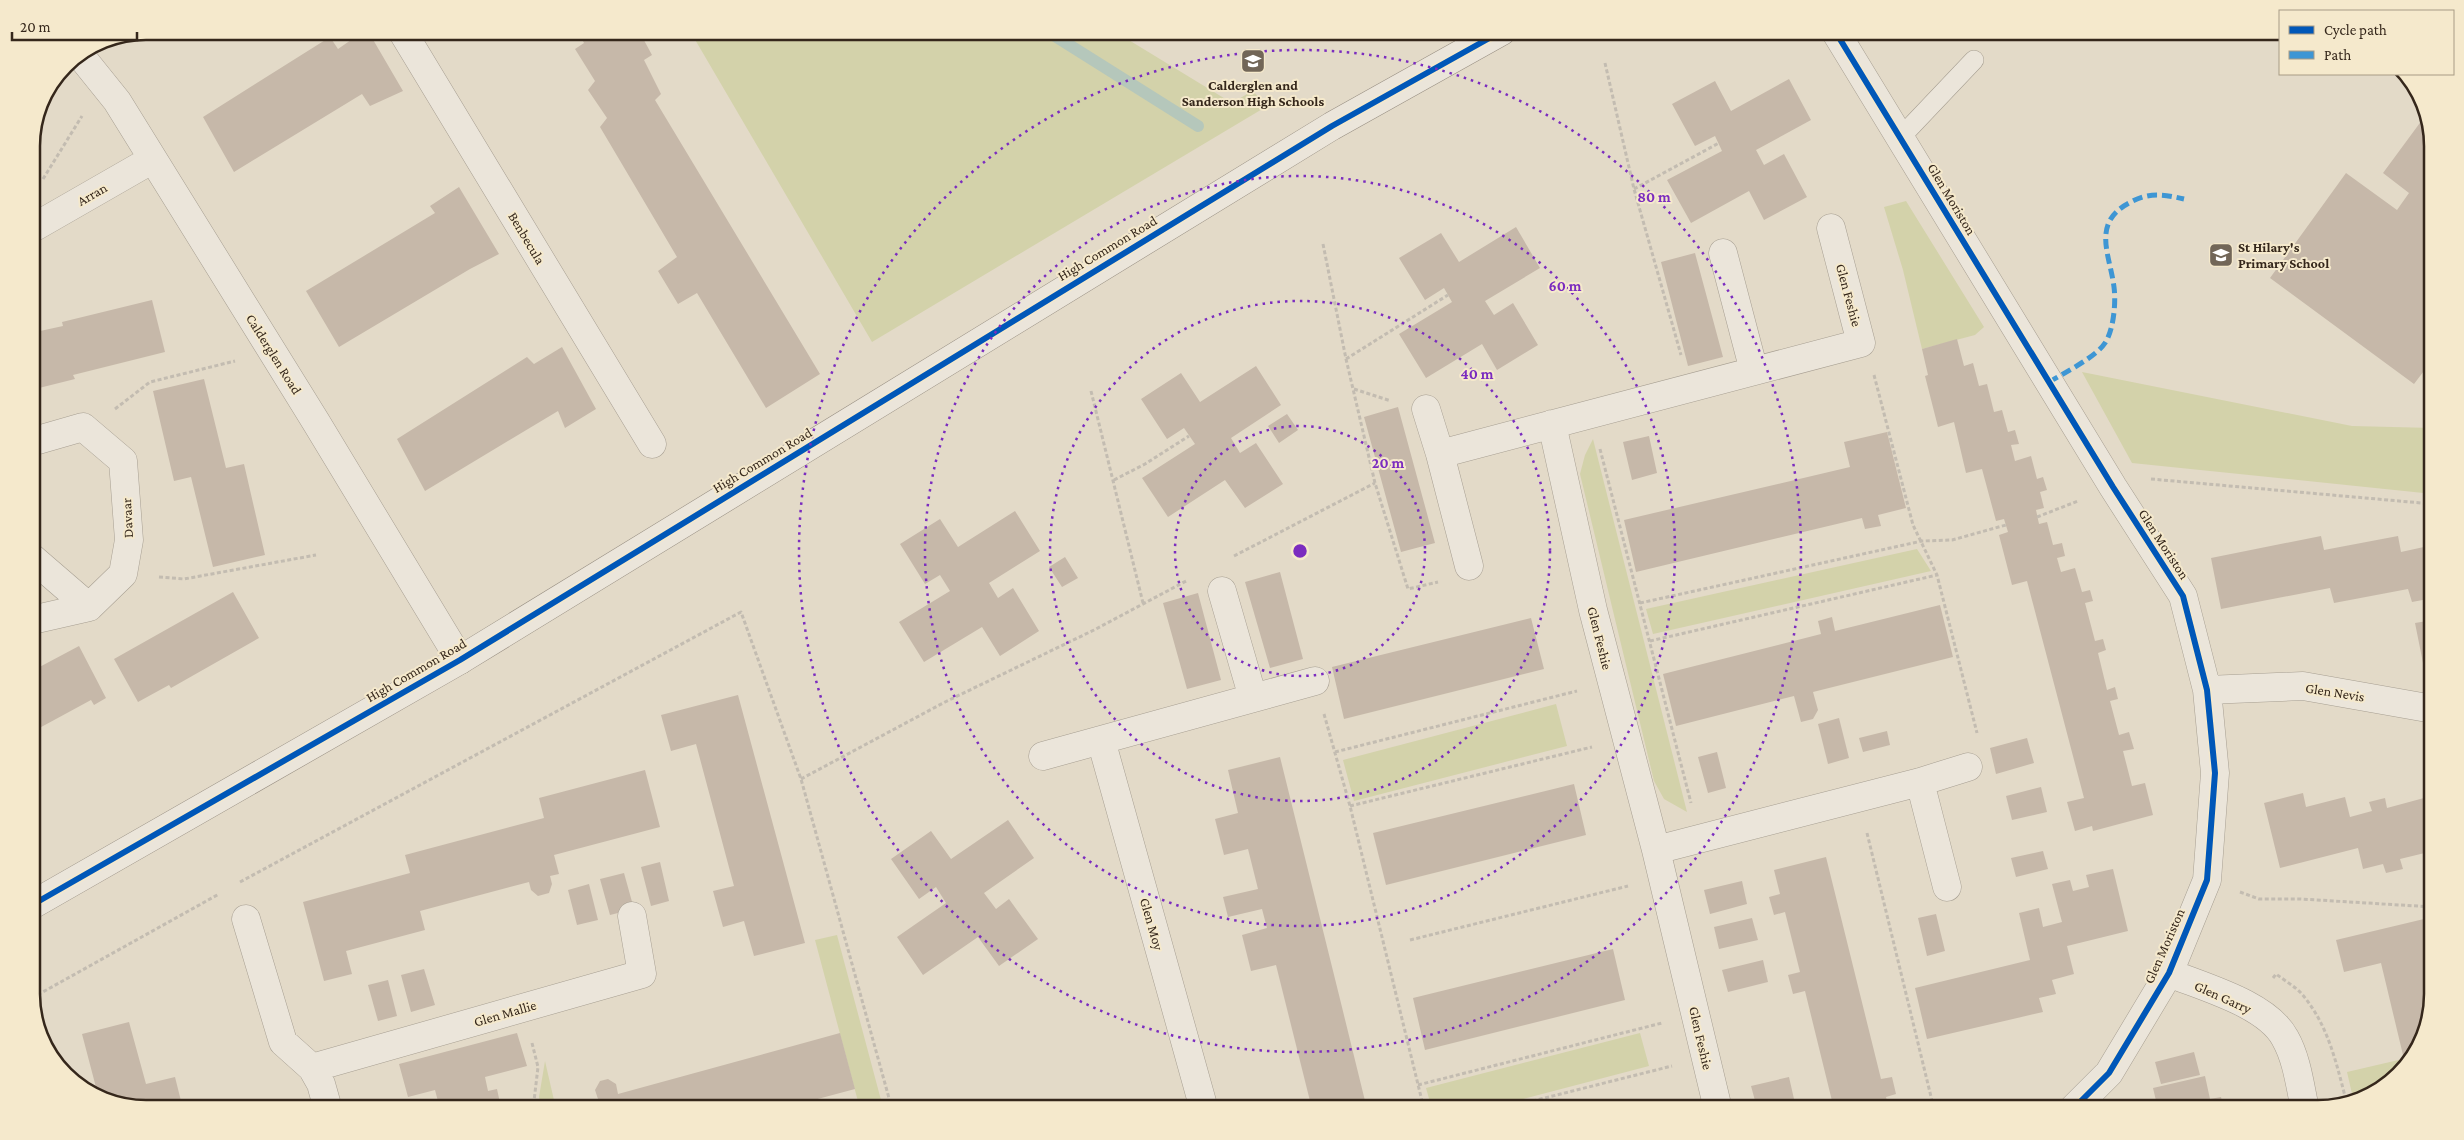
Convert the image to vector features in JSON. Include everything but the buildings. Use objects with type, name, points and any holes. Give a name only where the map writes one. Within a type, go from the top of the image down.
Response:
[{"type":"street","name":"Benbecula","points":[[407,40],[652,444]]},
{"type":"street","name":"High Common Road","points":[[40,900],[460,660],[1332,126],[1486,40]]},
{"type":"street","name":"Glen Moriston","points":[[1840,40],[2113,487],[2183,596],[2207,690],[2214,773],[2206,880],[2169,974],[2109,1073],[2082,1100]]},
{"type":"street","name":"Calderglen Road","points":[[84,60],[117,101],[316,422],[460,660]]},
{"type":"street","name":"Arran","points":[[40,224],[153,159]]},
{"type":"street","name":"Glen Feshie","points":[[1440,454],[1861,343],[1831,228]]},
{"type":"street","points":[[1723,253],[1754,371]]},
{"type":"street","points":[[1426,409],[1440,454],[1469,566]]},
{"type":"street","name":"Glen Feshie","points":[[1552,424],[1611,682],[1656,850],[1716,1100]]},
{"type":"street","name":"Davaar","points":[[40,440],[84,427],[123,461],[128,540],[123,574]]},
{"type":"street","points":[[40,564],[90,607]]},
{"type":"street","points":[[40,618],[90,607],[123,574]]},
{"type":"street","points":[[1222,590],[1252,698]]},
{"type":"street","points":[[1043,756],[1315,681]]},
{"type":"street","name":"Glen Nevis","points":[[2207,690],[2303,686],[2424,707]]},
{"type":"street","name":"Glen Moy","points":[[1101,740],[1201,1100]]},
{"type":"street","points":[[1656,850],[1920,782],[1968,767]]},
{"type":"street","points":[[1920,782],[1947,887]]},
{"type":"street","name":"Glen Mallie","points":[[312,1068],[642,974],[632,916]]},
{"type":"street","points":[[246,919],[283,1042],[312,1068],[321,1084],[325,1100]]},
{"type":"street","name":"Glen Garry","points":[[2169,974],[2247,1005],[2270,1020],[2285,1038],[2295,1067],[2303,1100]]},
{"type":"lane","points":[[1900,138],[1974,60]]},
{"type":"path","points":[[1604,63],[1634,189],[1690,388]]},
{"type":"path","points":[[42,181],[87,109]]},
{"type":"path","points":[[1634,189],[1719,143]]},
{"type":"path","points":[[1323,244],[1346,359],[1375,483],[1408,589],[1468,575],[1469,566]]},
{"type":"path","points":[[1346,359],[1448,295]]},
{"type":"path","points":[[1861,343],[1876,380],[1913,525],[1937,575],[1977,732],[1968,767]]},
{"type":"path","points":[[93,435],[114,409],[150,382],[240,360]]},
{"type":"path","points":[[1091,391],[1143,603]]},
{"type":"path","points":[[1591,414],[1700,839]]},
{"type":"path","points":[[1114,480],[1146,464],[1189,436]]},
{"type":"path","points":[[2037,517],[2113,487],[2157,478],[2424,503]]},
{"type":"path","points":[[1229,559],[1375,483]]},
{"type":"path","points":[[1640,603],[1922,541],[1952,540],[2006,525]]},
{"type":"path","points":[[123,574],[184,579],[316,555]]},
{"type":"path","points":[[1650,642],[1937,575]]},
{"type":"path","points":[[801,779],[945,702],[1094,630],[1195,576]]},
{"type":"path","points":[[240,882],[742,612],[801,779],[890,1100]]},
{"type":"path","points":[[1315,681],[1350,806],[1422,1100]]},
{"type":"path","points":[[1335,752],[1611,682]]},
{"type":"path","points":[[1350,806],[1626,739]]},
{"type":"path","points":[[1858,798],[1932,1100]]},
{"type":"path","points":[[1410,940],[1662,877]]},
{"type":"path","points":[[2206,880],[2259,899],[2301,899],[2424,906]]},
{"type":"path","points":[[40,994],[222,892]]},
{"type":"path","points":[[522,1008],[538,1067],[534,1100]]},
{"type":"path","points":[[1418,1085],[1696,1014]]},
{"type":"path","points":[[1537,1100],[1706,1058]]},
{"type":"green space","points":[[695,40],[1129,40],[1232,103],[1252,91],[1269,105],[872,342]]},
{"type":"green space","points":[[1906,201],[1984,327],[1975,335],[1922,349],[1903,270],[1884,207]]},
{"type":"green space","points":[[2082,372],[2352,426],[2424,428],[2424,493],[2132,463]]},
{"type":"green space","points":[[1593,439],[1687,812],[1664,799],[1654,781],[1580,474],[1585,455]]},
{"type":"green space","points":[[1917,549],[1931,571],[1653,634],[1646,609]]},
{"type":"green space","points":[[1556,704],[1567,746],[1354,801],[1343,760]]},
{"type":"green space","points":[[837,935],[881,1100],[858,1100],[815,940]]},
{"type":"green space","points":[[1640,1033],[1649,1066],[1519,1100],[1429,1100],[1426,1088]]},
{"type":"green space","points":[[2401,1059],[2388,1074],[2377,1082],[2352,1094],[2347,1072]]},
{"type":"green space","points":[[545,1061],[554,1100],[540,1100]]},
{"type":"waterway","points":[[1061,40],[1198,126]]},
{"type":"marked path","points":[[2049,382],[2095,354],[2108,337],[2114,315],[2115,300],[2106,241],[2106,230],[2110,220],[2117,211],[2136,199],[2143,197],[2162,195],[2184,199]]},
{"type":"cycle path","points":[[40,900],[460,660],[1332,126],[1486,40]]},
{"type":"cycle path","points":[[1840,40],[2113,487],[2183,596],[2207,690],[2215,773],[2207,880],[2169,973],[2109,1073],[2082,1100]]},
{"type":"place","name":"Calderglen and Sanderson High Schools","points":[[1253,61]]},
{"type":"place","name":"St Hilary's Primary School","points":[[2221,255]]}]
